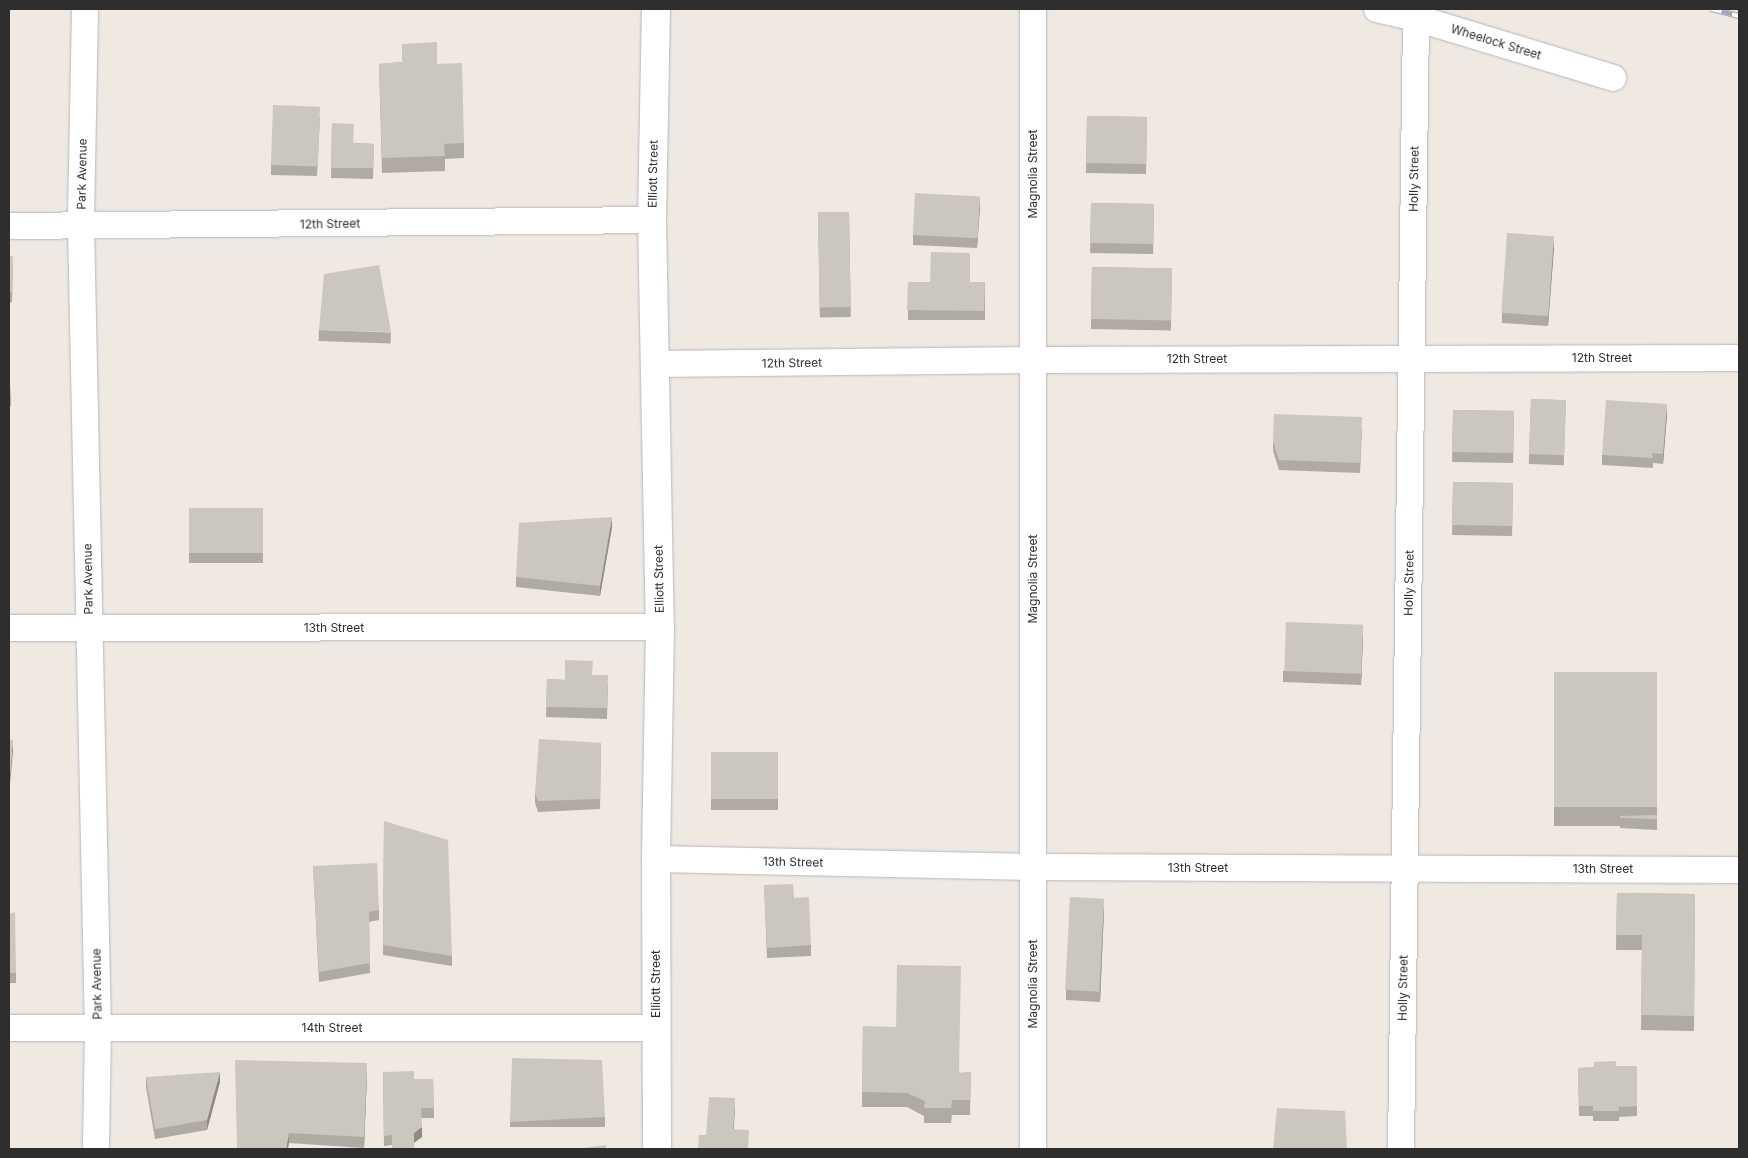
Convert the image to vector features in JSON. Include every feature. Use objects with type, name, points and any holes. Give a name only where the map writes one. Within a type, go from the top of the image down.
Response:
[{"type":"main road","name":"Elliott Street","points":[[656,9],[652,220],[660,627],[656,859],[657,1149]]},
{"type":"street","name":"Park Avenue","points":[[84,9],[81,226],[98,1029],[96,1149]]},
{"type":"street","name":"Magnolia Street","points":[[1033,9],[1033,1149]]},
{"type":"street","name":"Wheelock Street","points":[[1377,9],[1416,18],[1613,78]]},
{"type":"street","name":"Holly Street","points":[[1401,1149],[1416,18]]},
{"type":"street","name":"12th Street","points":[[9,226],[652,220]]},
{"type":"street","name":"12th Street","points":[[654,364],[1034,360],[1739,358]]},
{"type":"street","name":"13th Street","points":[[9,628],[660,627]]},
{"type":"street","name":"13th Street","points":[[656,859],[1033,867],[1739,870]]},
{"type":"street","name":"14th Street","points":[[9,1028],[656,1028]]},
{"type":"building","points":[[437,42],[437,64],[462,63],[464,143],[444,144],[445,156],[382,158],[379,64],[402,62],[402,44]]},
{"type":"building","points":[[273,105],[320,107],[318,167],[271,165]]},
{"type":"building","points":[[1087,116],[1147,117],[1146,164],[1086,163]]},
{"type":"building","points":[[332,123],[354,124],[353,143],[374,144],[373,168],[331,168]]},
{"type":"building","points":[[915,193],[980,196],[978,238],[913,235]]},
{"type":"building","points":[[1091,203],[1154,204],[1153,244],[1090,243]]},
{"type":"building","points":[[849,212],[851,307],[820,308],[818,213]]},
{"type":"building","points":[[1507,233],[1554,236],[1548,316],[1501,313]]},
{"type":"building","points":[[931,252],[970,253],[970,282],[985,282],[984,311],[907,310],[908,282],[930,282]]},
{"type":"building","points":[[13,256],[12,292],[9,292],[9,257]]},
{"type":"building","points":[[379,265],[391,332],[319,330],[324,274]]},
{"type":"building","points":[[1092,267],[1172,268],[1171,320],[1091,319]]},
{"type":"building","points":[[9,378],[11,396],[9,396]]},
{"type":"building","points":[[1531,399],[1566,400],[1564,455],[1529,454]]},
{"type":"building","points":[[1606,400],[1667,404],[1663,454],[1652,453],[1653,458],[1602,455]]},
{"type":"building","points":[[1453,410],[1514,411],[1513,453],[1452,452]]},
{"type":"building","points":[[1274,414],[1362,417],[1360,463],[1279,460],[1273,441]]},
{"type":"building","points":[[1453,482],[1513,483],[1512,526],[1452,525]]},
{"type":"building","points":[[189,508],[263,508],[263,553],[189,553]]},
{"type":"building","points":[[612,517],[600,586],[516,577],[519,523]]},
{"type":"building","points":[[1286,622],[1363,625],[1361,674],[1284,671]]},
{"type":"building","points":[[565,660],[593,661],[592,675],[608,675],[607,708],[546,707],[547,679],[565,680]]},
{"type":"building","points":[[1554,672],[1657,672],[1657,807],[1554,807]]},
{"type":"building","points":[[539,739],[601,743],[600,799],[538,801],[535,793]]},
{"type":"building","points":[[9,740],[13,740],[9,785]]},
{"type":"building","points":[[711,752],[778,752],[778,799],[711,799]]},
{"type":"building","points":[[1657,815],[1657,819],[1620,818],[1620,816]]},
{"type":"building","points":[[384,821],[448,840],[452,956],[383,945]]},
{"type":"building","points":[[377,863],[379,910],[369,912],[370,963],[319,972],[313,866]]},
{"type":"building","points":[[793,884],[794,898],[809,897],[811,945],[767,948],[764,885]]},
{"type":"building","points":[[1617,893],[1695,894],[1694,1016],[1641,1015],[1642,935],[1616,935]]},
{"type":"building","points":[[1070,897],[1104,899],[1099,992],[1065,990]]},
{"type":"building","points":[[15,912],[16,973],[9,973],[9,914]]},
{"type":"building","points":[[897,965],[961,966],[959,1073],[971,1072],[970,1100],[952,1100],[951,1108],[924,1108],[925,1101],[907,1093],[862,1092],[863,1026],[896,1027]]},
{"type":"building","points":[[512,1058],[602,1060],[605,1117],[510,1122]]},
{"type":"building","points":[[235,1060],[367,1063],[364,1137],[289,1133],[286,1149],[237,1149]]},
{"type":"building","points":[[1616,1061],[1616,1066],[1637,1066],[1637,1106],[1619,1107],[1619,1111],[1593,1111],[1593,1106],[1579,1106],[1578,1068],[1594,1067],[1594,1062]]},
{"type":"building","points":[[414,1071],[414,1079],[433,1079],[434,1108],[421,1108],[422,1127],[414,1133],[414,1149],[392,1149],[392,1135],[384,1136],[383,1072]]},
{"type":"building","points":[[220,1072],[207,1120],[155,1129],[146,1077]]},
{"type":"building","points":[[709,1097],[735,1098],[733,1129],[749,1130],[748,1149],[698,1149],[699,1135],[706,1135]]},
{"type":"building","points":[[1277,1108],[1345,1111],[1347,1149],[1273,1149]]},
{"type":"building","points":[[606,1145],[606,1149],[576,1149]]},
{"type":"railway","points":[[1711,9],[1739,16]]}]
